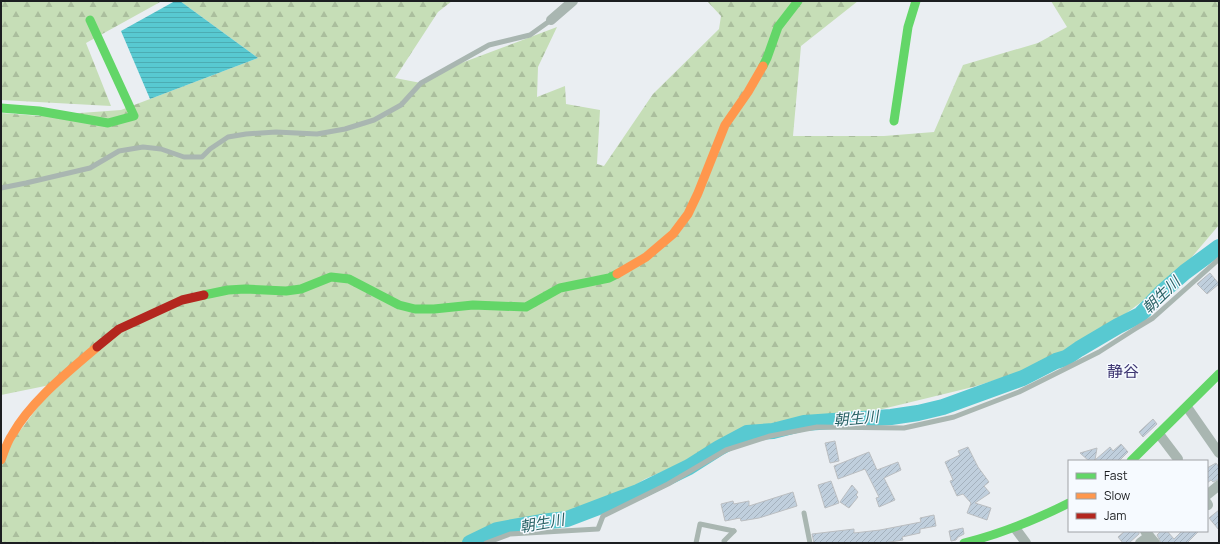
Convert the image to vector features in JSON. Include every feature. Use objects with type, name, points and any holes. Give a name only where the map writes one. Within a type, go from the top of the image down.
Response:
[{"type":"street","points":[[551,20],[573,1]]},
{"type":"street","points":[[1,460],[11,436],[20,422],[45,394],[83,359],[119,329],[182,300],[228,290],[244,289],[286,291],[301,289],[331,277],[349,279],[399,305],[415,309],[434,309],[473,305],[526,307],[560,288],[610,278],[646,257],[673,234],[688,214],[725,126],[748,92],[767,58],[778,27],[798,1]]},
{"type":"street","points":[[894,121],[908,27],[916,1]]},
{"type":"street","points":[[1,108],[39,112],[108,123],[134,116],[90,20]]},
{"type":"street","points":[[1132,460],[1219,374]]},
{"type":"street","points":[[1187,407],[1219,453]]},
{"type":"street","points":[[1159,434],[1178,459]]},
{"type":"street","points":[[1208,500],[1219,484]]},
{"type":"street","points":[[964,543],[983,541],[1044,516],[1068,504]]},
{"type":"street","points":[[1015,528],[1026,543]]},
{"type":"street","points":[[1140,543],[1150,537]]},
{"type":"lane","points":[[1,188],[90,168],[119,151],[149,148],[161,149],[184,157],[202,157],[210,149],[228,137],[276,132],[317,134],[345,129],[374,120],[401,105],[421,83],[489,45],[530,35],[551,20]]},
{"type":"lane","points":[[486,543],[510,534],[598,529],[603,516],[668,484],[726,450],[770,436],[817,427],[904,428],[954,417],[1019,392],[1099,352],[1153,318],[1219,259]]},
{"type":"lane","points":[[804,513],[810,543]]},
{"type":"lane","points":[[696,543],[700,524],[734,531],[724,541],[725,543]]},
{"type":"green space","points":[[1,1],[162,1],[86,43],[111,106],[1,100]]},
{"type":"green space","points":[[180,1],[452,1],[438,12],[395,78],[421,83],[448,68],[557,27],[538,67],[537,97],[565,86],[566,104],[600,110],[597,164],[604,166],[653,94],[719,29],[721,16],[707,1],[858,1],[801,46],[793,136],[884,136],[934,132],[963,65],[1038,43],[1067,27],[1051,1],[1219,1],[1219,225],[1191,258],[1140,303],[1066,358],[973,387],[837,420],[804,423],[731,442],[645,479],[587,514],[517,521],[468,543],[1,543],[1,463],[4,452],[55,384],[1,395],[1,113],[39,116],[121,110],[258,58]]},
{"type":"water","points":[[175,1],[180,1],[258,58],[150,99],[121,31]]},
{"type":"building","points":[[1210,273],[1219,284],[1207,294],[1197,284]]},
{"type":"building","points":[[1153,419],[1157,424],[1143,437],[1139,432]]},
{"type":"building","points":[[835,441],[839,461],[830,463],[825,443]]},
{"type":"building","points":[[1121,444],[1128,452],[1120,460],[1095,460],[1110,447],[1113,451]]},
{"type":"building","points":[[968,447],[978,467],[989,482],[984,486],[990,493],[975,503],[991,508],[987,520],[967,513],[971,503],[963,494],[957,496],[950,481],[953,480],[945,462],[960,455],[958,451]]},
{"type":"building","points":[[1097,448],[1095,460],[1088,460],[1080,453]]},
{"type":"building","points":[[869,452],[877,470],[898,462],[901,470],[884,478],[895,500],[879,507],[876,498],[879,497],[865,469],[838,479],[834,466]]},
{"type":"building","points":[[1216,463],[1219,467],[1219,479],[1213,482],[1211,480],[1208,482],[1208,467]]},
{"type":"building","points":[[831,481],[839,503],[825,508],[818,485]]},
{"type":"building","points":[[852,485],[858,492],[856,495],[858,497],[849,508],[840,502]]},
{"type":"building","points":[[793,492],[797,506],[759,518],[741,521],[740,518],[725,521],[721,504],[733,501],[734,504],[749,501],[749,506]]},
{"type":"building","points":[[1219,510],[1219,530],[1209,518]]},
{"type":"building","points":[[934,515],[936,526],[920,529],[920,533],[902,537],[903,540],[883,543],[814,543],[812,534],[854,529],[854,533],[880,530],[921,522],[920,518]]},
{"type":"building","points":[[963,528],[964,534],[956,540],[951,541],[949,531]]},
{"type":"building","points":[[1124,532],[1139,532],[1139,534],[1129,543],[1123,543],[1118,537]]},
{"type":"building","points":[[1160,532],[1168,532],[1174,539],[1181,532],[1198,532],[1187,543],[1161,543],[1157,535]]},
{"type":"waterway","name":"朝生川","points":[[470,543],[497,530],[567,519],[638,492],[689,467],[719,448],[747,433],[773,431],[804,423],[891,417],[918,413],[943,407],[1023,378],[1056,361],[1066,358],[1118,326],[1140,315],[1162,292],[1185,272],[1219,247]]},
{"type":"traffic: fast","points":[[763,66],[778,27],[798,1]]},
{"type":"traffic: fast","points":[[894,121],[908,27],[916,1]]},
{"type":"traffic: fast","points":[[1,108],[39,111],[108,123],[134,116],[90,20]]},
{"type":"traffic: fast","points":[[204,295],[228,290],[245,289],[286,291],[301,289],[331,277],[349,279],[399,305],[415,309],[434,309],[473,305],[526,307],[560,288],[609,278],[617,274]]},
{"type":"traffic: fast","points":[[1132,460],[1219,374]]},
{"type":"traffic: fast","points":[[964,543],[1018,526],[1068,503]]},
{"type":"traffic: slow","points":[[617,274],[646,257],[673,234],[688,214],[725,125],[748,92],[763,66]]},
{"type":"traffic: slow","points":[[1,460],[10,438],[29,410],[62,377],[97,347]]},
{"type":"traffic: jam","points":[[97,347],[119,329],[182,300],[204,295]]},
{"type":"district","name":"静谷","points":[[1123,371]]}]
